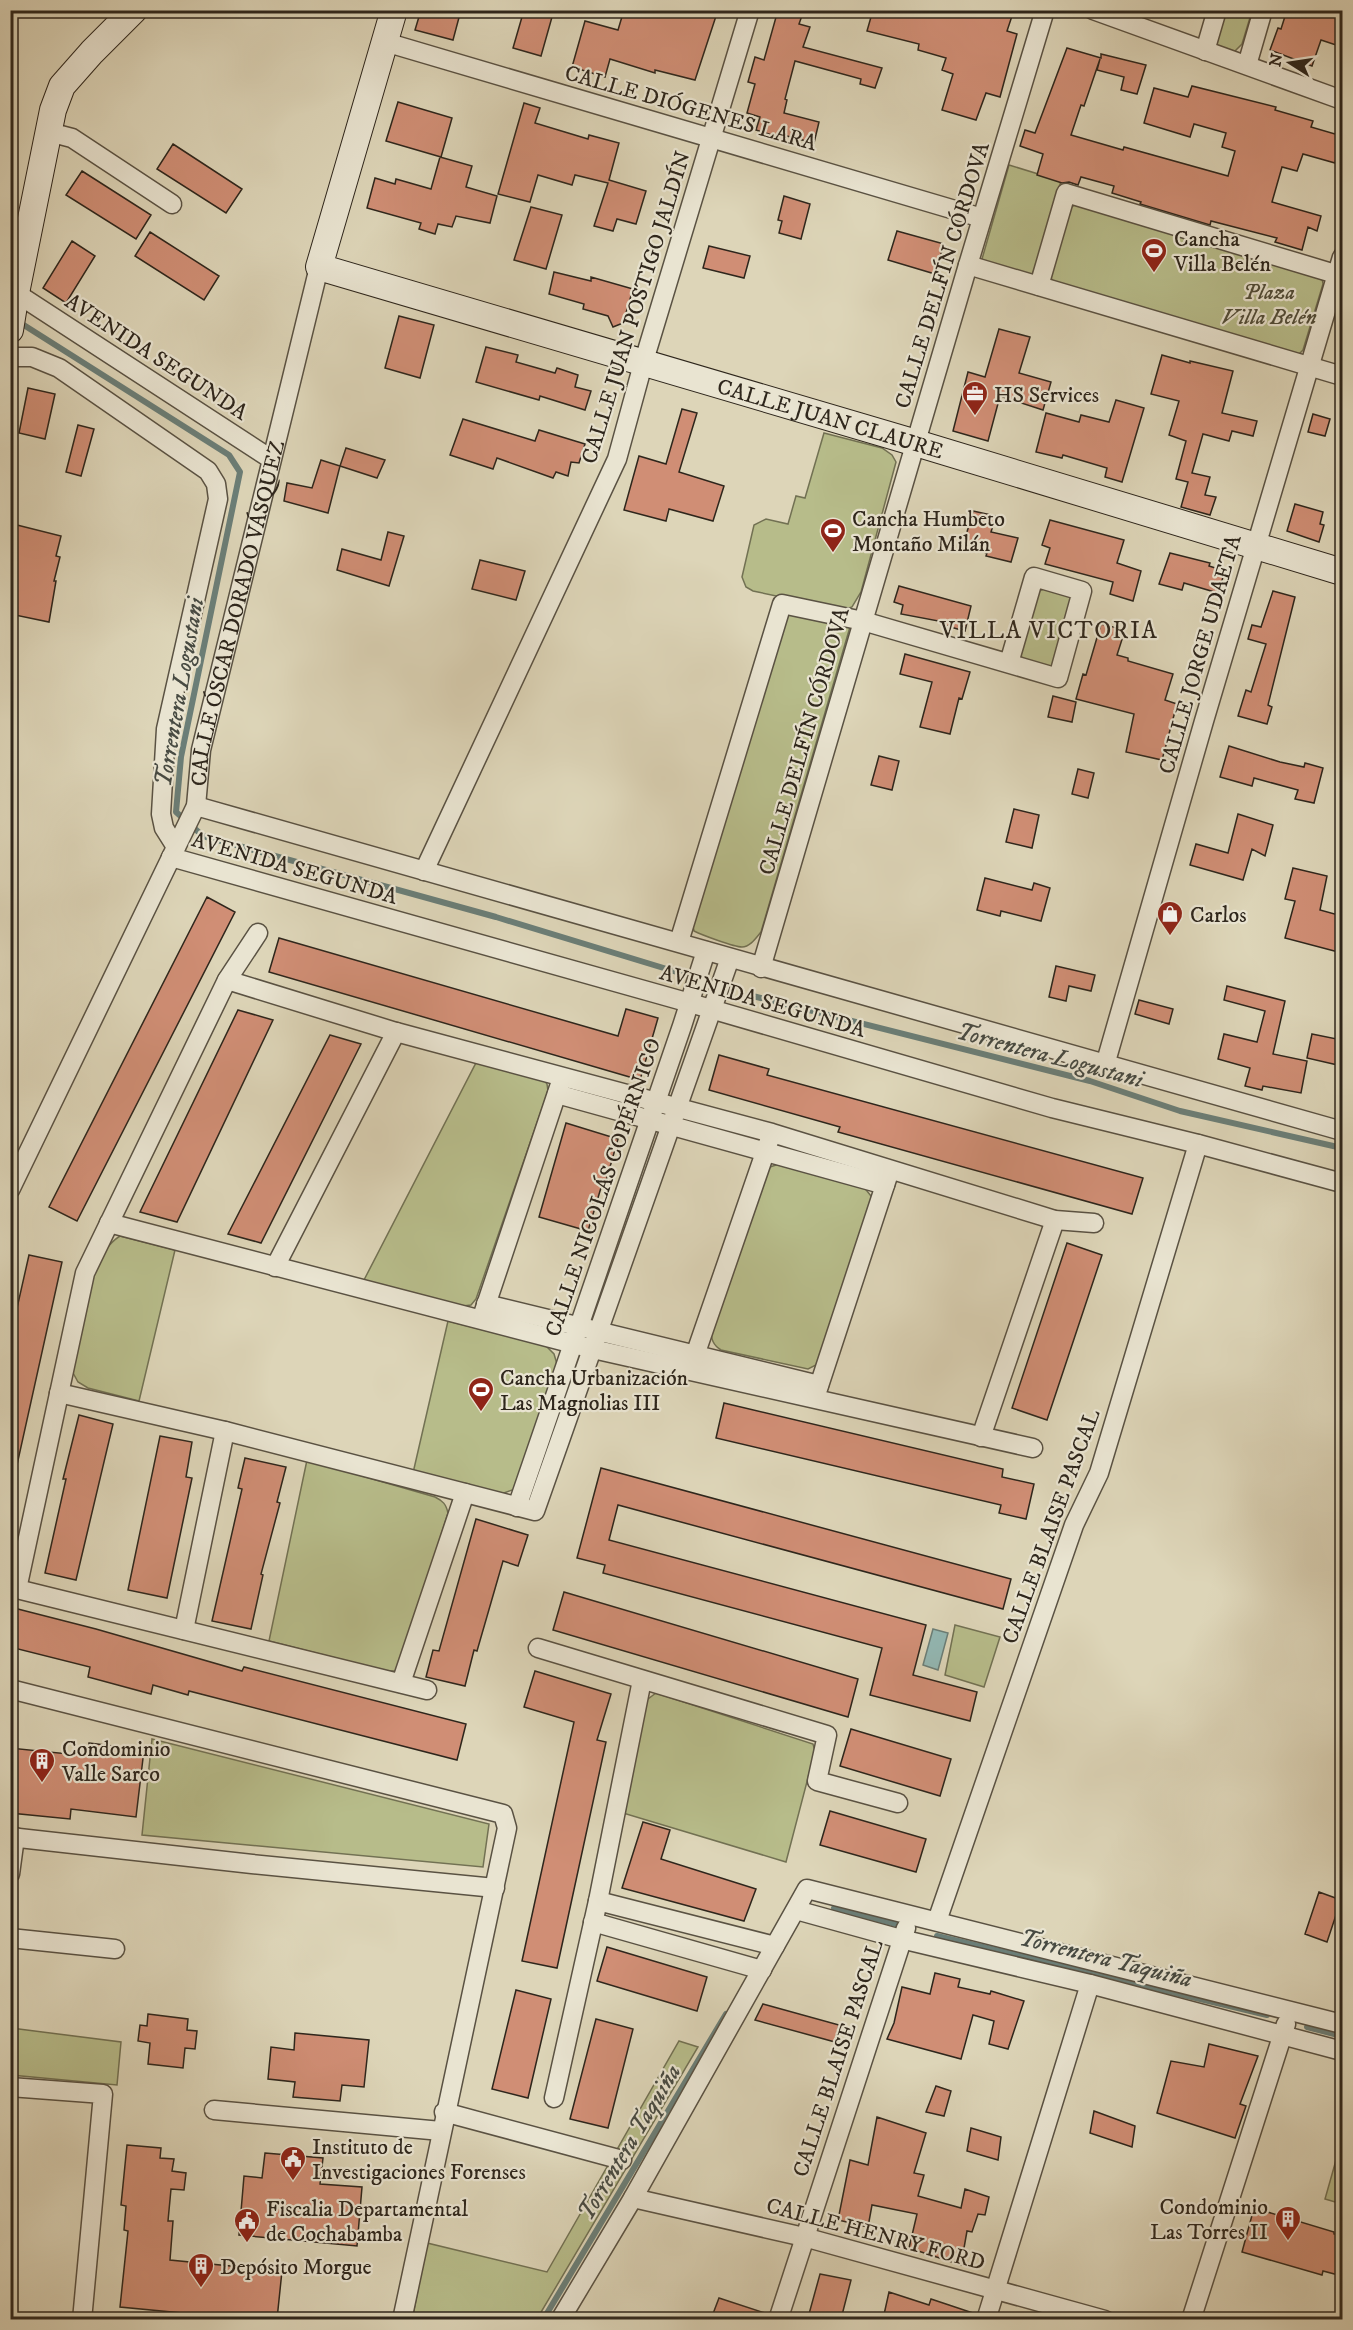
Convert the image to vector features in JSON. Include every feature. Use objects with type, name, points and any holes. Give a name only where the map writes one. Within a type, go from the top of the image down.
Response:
[{"type":"street","points":[[13,310],[53,110],[63,86],[92,52],[134,10]]},
{"type":"street","name":"CALLE ÓSCAR DORADO VÁSQUEZ","points":[[10,1190],[183,832],[319,267],[394,10]]},
{"type":"street","name":"CALLE JUAN POSTIGO JALDÍN","points":[[424,871],[617,459],[750,10]]},
{"type":"street","name":"CALLE DELFÍN CÓRDOVA","points":[[761,968],[982,218],[1046,10]]},
{"type":"street","points":[[1093,10],[1342,100]]},
{"type":"street","points":[[1205,51],[1217,10]]},
{"type":"street","points":[[1247,65],[1263,10]]},
{"type":"street","name":"CALLE DIÓGENES LARA","points":[[386,42],[982,218]]},
{"type":"street","points":[[49,132],[72,138],[172,204]]},
{"type":"street","points":[[1039,286],[1066,193],[1341,269]]},
{"type":"street","points":[[968,266],[1342,376]]},
{"type":"street","name":"CALLE JUAN CLAURE","points":[[319,267],[916,443],[1342,572]]},
{"type":"street","name":"CALLE JORGE UDAETA","points":[[1105,1065],[1309,366],[1341,269]]},
{"type":"street","name":"AVENIDA SEGUNDA","points":[[13,310],[271,459]]},
{"type":"street","name":"AVENIDA SEGUNDA","points":[[10,357],[32,357],[59,368],[208,471],[216,484],[218,499],[166,729],[161,814],[164,828],[424,871],[1342,1131]]},
{"type":"street","points":[[680,942],[782,604],[863,621],[1058,678],[1082,591],[1034,577],[1009,663]]},
{"type":"street","name":"AVENIDA SEGUNDA","points":[[183,832],[713,1010],[1052,1108],[1342,1183]]},
{"type":"street","points":[[258,933],[227,980],[85,1273],[14,1589],[427,1690]]},
{"type":"street","name":"CALLE NICOLÁS COPÉRNICO","points":[[526,1509],[573,1345],[706,951]]},
{"type":"street","name":"CALLE NICOLÁS COPÉRNICO","points":[[526,1509],[593,1349],[730,958]]},
{"type":"street","points":[[227,980],[396,1032],[678,1107],[769,1142],[887,1177],[1055,1220],[1094,1223]]},
{"type":"street","points":[[276,1267],[396,1032]]},
{"type":"street","points":[[481,1322],[563,1076]]},
{"type":"street","points":[[557,1094],[672,1125],[769,1142]]},
{"type":"street","points":[[692,1363],[769,1142]]},
{"type":"street","name":"CALLE BLAISE PASCAL","points":[[937,1921],[1074,1525],[1100,1473],[1198,1144]]},
{"type":"street","points":[[817,1392],[887,1177]]},
{"type":"street","points":[[981,1437],[1055,1220]]},
{"type":"street","points":[[109,1223],[573,1345],[692,1363],[817,1392],[981,1437],[1034,1448]]},
{"type":"street","points":[[486,1304],[599,1332],[692,1363]]},
{"type":"street","points":[[58,1392],[225,1431],[526,1509]]},
{"type":"street","points":[[184,1630],[225,1431]]},
{"type":"street","points":[[401,1683],[465,1493]]},
{"type":"street","points":[[538,1648],[826,1735],[817,1781],[898,1803]]},
{"type":"street","points":[[554,2098],[598,1901],[642,1680]]},
{"type":"street","points":[[10,1689],[503,1814],[507,1828],[444,2112],[402,2319]]},
{"type":"street","points":[[10,1874],[13,1837],[495,1888]]},
{"type":"street","points":[[560,2319],[633,2198],[807,1889],[1342,2024]]},
{"type":"street","points":[[598,1901],[775,1946]]},
{"type":"street","points":[[796,1910],[901,1939],[1090,1984],[1342,2051]]},
{"type":"street","name":"CALLE BLAISE PASCAL","points":[[778,2319],[901,1939],[912,1915]]},
{"type":"street","points":[[593,1922],[762,1970]]},
{"type":"street","points":[[10,1938],[116,1949]]},
{"type":"street","points":[[986,2319],[1090,1984]]},
{"type":"street","points":[[1191,2319],[1289,2011]]},
{"type":"street","points":[[10,2087],[103,2094],[82,2319]]},
{"type":"street","points":[[214,2110],[441,2131]]},
{"type":"street","points":[[444,2112],[622,2160]]},
{"type":"street","name":"CALLE HENRY FORD","points":[[633,2198],[804,2237],[1106,2319]]},
{"type":"green space","points":[[1220,11],[1252,11],[1242,44],[1232,54],[1217,50],[1213,36]]},
{"type":"green space","points":[[1009,165],[1061,181],[1035,268],[1028,276],[986,263],[982,259]]},
{"type":"green space","name":"Plaza Villa Belén","points":[[1075,204],[1322,278],[1323,284],[1303,350],[1298,355],[1054,282],[1050,277],[1069,210]]},
{"type":"green space","points":[[824,433],[882,448],[892,455],[896,462],[861,592],[852,607],[843,610],[753,591],[746,587],[742,577],[754,525],[766,519],[788,524],[796,496],[805,498]]},
{"type":"green space","points":[[1046,588],[1068,595],[1072,599],[1053,668],[1022,659],[1021,654],[1037,592]]},
{"type":"green space","points":[[789,613],[850,627],[761,932],[753,942],[742,947],[718,941],[694,931],[692,922],[781,623]]},
{"type":"green space","points":[[478,1059],[543,1078],[548,1091],[476,1299],[471,1305],[463,1306],[364,1280]]},
{"type":"green space","points":[[782,1163],[863,1186],[871,1196],[870,1207],[818,1364],[808,1369],[721,1350],[714,1344],[711,1336],[711,1330],[766,1173],[770,1167]]},
{"type":"green space","points":[[120,1236],[175,1250],[139,1401],[88,1388],[78,1382],[72,1371],[81,1317],[91,1278],[98,1261]]},
{"type":"green space","name":"Cancha Urbanización Las Magnolias III","points":[[448,1321],[546,1346],[554,1354],[557,1364],[515,1489],[504,1493],[494,1493],[413,1473]]},
{"type":"green space","points":[[307,1460],[435,1497],[446,1507],[448,1513],[400,1666],[395,1671],[386,1671],[269,1641]]},
{"type":"green space","points":[[955,1625],[1000,1637],[984,1687],[945,1675]]},
{"type":"green space","points":[[656,1693],[813,1744],[815,1751],[786,1862],[623,1813],[644,1702]]},
{"type":"green space","points":[[152,1739],[489,1824],[483,1867],[142,1835]]},
{"type":"green space","points":[[11,2028],[121,2042],[117,2085],[11,2075]]},
{"type":"green space","points":[[679,2041],[698,2047],[537,2319],[412,2320],[427,2243],[547,2272]]},
{"type":"green space","points":[[1342,2139],[1342,2204],[1325,2199]]},
{"type":"water","points":[[933,1629],[948,1633],[938,1670],[923,1665]]},
{"type":"building","points":[[421,10],[461,10],[453,40],[415,30]]},
{"type":"building","points":[[524,10],[554,10],[541,56],[513,48]]},
{"type":"building","points":[[624,10],[718,10],[695,80],[655,70],[655,73],[610,59],[605,77],[572,67],[585,21],[618,30]]},
{"type":"building","points":[[778,10],[804,10],[799,24],[810,27],[803,47],[882,68],[875,88],[860,84],[861,79],[795,61],[785,99],[787,100],[784,113],[819,122],[814,143],[779,134],[778,137],[756,130],[760,117],[747,113],[755,84],[748,82],[755,57],[764,60]]},
{"type":"building","points":[[873,10],[992,10],[1012,16],[1007,31],[1017,34],[1000,97],[986,93],[976,120],[942,110],[953,74],[942,70],[946,58],[918,50],[919,44],[867,31]]},
{"type":"building","points":[[1287,10],[1327,10],[1342,15],[1342,47],[1321,40],[1312,66],[1270,50],[1278,28],[1281,29]]},
{"type":"building","points":[[1067,48],[1101,58],[1101,54],[1146,65],[1137,94],[1121,90],[1124,77],[1097,70],[1100,59],[1084,106],[1081,105],[1071,135],[1228,176],[1235,151],[1222,147],[1226,133],[1194,124],[1190,137],[1144,123],[1154,88],[1188,97],[1192,86],[1276,107],[1275,110],[1313,121],[1311,127],[1342,136],[1342,152],[1338,151],[1335,163],[1303,154],[1297,171],[1282,167],[1272,202],[1321,216],[1317,231],[1308,227],[1302,250],[1275,242],[1277,238],[1211,221],[1210,225],[1140,204],[1141,202],[1112,193],[1114,186],[1081,177],[1078,185],[1069,182],[1062,183],[1037,175],[1043,154],[1020,146],[1025,130],[1035,133]]},
{"type":"building","points":[[398,102],[452,118],[441,157],[386,141]]},
{"type":"building","points":[[524,103],[540,108],[535,123],[588,139],[589,135],[619,143],[609,180],[646,191],[636,224],[617,219],[613,231],[594,226],[608,183],[575,175],[572,185],[538,175],[530,202],[498,194]]},
{"type":"building","points":[[173,144],[242,189],[226,213],[157,169]]},
{"type":"building","points":[[440,157],[472,166],[466,187],[497,196],[490,223],[456,216],[452,227],[438,224],[435,234],[419,229],[421,223],[367,208],[375,178],[395,184],[396,179],[431,189]]},
{"type":"building","points":[[82,171],[151,215],[136,239],[66,195]]},
{"type":"building","points":[[784,196],[810,204],[801,239],[779,233],[782,221],[778,220]]},
{"type":"building","points":[[531,207],[562,215],[546,269],[514,260]]},
{"type":"building","points":[[897,231],[944,244],[935,274],[888,260]]},
{"type":"building","points":[[150,232],[219,276],[204,300],[135,256]]},
{"type":"building","points":[[72,241],[95,256],[66,303],[43,288]]},
{"type":"building","points":[[709,246],[750,256],[744,278],[703,268]]},
{"type":"building","points":[[554,272],[591,281],[591,277],[633,289],[626,313],[628,321],[613,327],[608,316],[583,309],[584,304],[549,294]]},
{"type":"building","points":[[399,316],[434,325],[420,378],[385,368]]},
{"type":"building","points":[[999,329],[1030,337],[1019,373],[1051,382],[1043,410],[1000,396],[988,441],[953,431],[968,372],[985,377]]},
{"type":"building","points":[[486,347],[518,355],[516,362],[555,373],[557,368],[578,375],[575,387],[591,391],[585,410],[540,396],[539,400],[476,382]]},
{"type":"building","points":[[1162,355],[1233,371],[1222,413],[1257,421],[1253,436],[1232,431],[1229,441],[1203,434],[1192,473],[1210,477],[1205,495],[1216,497],[1210,515],[1181,507],[1188,482],[1176,479],[1186,441],[1169,435],[1179,401],[1151,394]]},
{"type":"building","points":[[28,388],[55,394],[45,439],[19,433]]},
{"type":"building","points":[[1116,400],[1144,408],[1122,482],[1105,477],[1107,468],[1063,455],[1062,458],[1036,452],[1046,413],[1079,422],[1081,415],[1109,422]]},
{"type":"building","points":[[682,409],[697,413],[679,472],[724,486],[713,521],[669,509],[666,521],[624,510],[639,456],[666,464]]},
{"type":"building","points":[[1313,414],[1330,419],[1325,436],[1308,432]]},
{"type":"building","points":[[463,419],[535,441],[539,430],[585,444],[579,463],[571,462],[568,476],[556,472],[553,478],[497,458],[493,469],[450,455]]},
{"type":"building","points":[[78,425],[94,429],[81,476],[66,472]]},
{"type":"building","points":[[346,448],[385,460],[377,478],[340,466]]},
{"type":"building","points":[[321,460],[340,466],[328,513],[284,501],[287,483],[312,488]]},
{"type":"building","points":[[1295,504],[1323,512],[1320,524],[1324,525],[1319,542],[1287,531]]},
{"type":"building","points":[[973,511],[996,516],[991,532],[1018,538],[1011,562],[986,556],[987,553],[963,546]]},
{"type":"building","points":[[1050,520],[1124,540],[1117,563],[1141,571],[1133,601],[1110,594],[1113,582],[1045,564],[1050,548],[1042,545]]},
{"type":"building","points":[[17,525],[61,536],[56,556],[60,557],[54,581],[56,581],[49,622],[10,614],[10,551]]},
{"type":"building","points":[[388,532],[404,536],[389,586],[337,570],[342,549],[381,560]]},
{"type":"building","points":[[1170,553],[1210,563],[1209,566],[1225,571],[1218,593],[1184,583],[1182,590],[1159,584]]},
{"type":"building","points":[[480,560],[525,571],[516,600],[472,589]]},
{"type":"building","points":[[899,586],[971,606],[965,631],[943,625],[944,622],[901,614],[903,605],[894,602]]},
{"type":"building","points":[[1273,591],[1295,597],[1268,705],[1272,707],[1267,724],[1238,716],[1246,690],[1251,692],[1266,644],[1248,639],[1252,625],[1261,627]]},
{"type":"building","points":[[1101,624],[1125,630],[1117,655],[1128,658],[1128,661],[1173,674],[1165,700],[1177,704],[1162,760],[1126,752],[1134,714],[1076,699],[1083,674],[1086,675]]},
{"type":"building","points":[[905,654],[970,672],[962,699],[959,698],[950,734],[920,727],[932,682],[900,674]]},
{"type":"building","points":[[1053,696],[1076,702],[1072,722],[1048,717]]},
{"type":"building","points":[[1229,746],[1280,762],[1304,767],[1305,763],[1323,768],[1314,803],[1295,799],[1298,790],[1254,778],[1252,786],[1220,777]]},
{"type":"building","points":[[879,756],[899,761],[892,790],[871,785]]},
{"type":"building","points":[[1078,769],[1094,773],[1088,798],[1072,794]]},
{"type":"building","points":[[1014,809],[1039,815],[1032,848],[1006,842]]},
{"type":"building","points":[[1238,814],[1273,825],[1265,856],[1252,849],[1243,880],[1190,865],[1196,844],[1228,853]]},
{"type":"building","points":[[1293,868],[1327,876],[1320,910],[1342,916],[1342,953],[1285,938],[1295,901],[1285,899]]},
{"type":"building","points":[[985,878],[1032,890],[1034,883],[1050,888],[1041,921],[1001,911],[1000,916],[977,910]]},
{"type":"building","points":[[207,897],[235,912],[77,1221],[49,1207]]},
{"type":"building","points":[[279,938],[618,1036],[626,1009],[658,1018],[640,1080],[269,972]]},
{"type":"building","points":[[1056,966],[1095,975],[1091,991],[1069,986],[1066,1001],[1049,997]]},
{"type":"building","points":[[1227,986],[1285,1001],[1273,1054],[1307,1061],[1301,1093],[1263,1086],[1262,1090],[1245,1086],[1250,1068],[1218,1059],[1224,1034],[1257,1042],[1265,1011],[1224,1000]]},
{"type":"building","points":[[1139,1000],[1173,1009],[1169,1024],[1135,1014]]},
{"type":"building","points":[[238,1010],[273,1020],[177,1222],[140,1212]]},
{"type":"building","points":[[1312,1034],[1342,1040],[1342,1066],[1307,1058]]},
{"type":"building","points":[[330,1035],[361,1044],[261,1243],[228,1234]]},
{"type":"building","points":[[719,1055],[769,1069],[767,1075],[1143,1178],[1132,1214],[838,1132],[840,1127],[709,1090]]},
{"type":"building","points":[[566,1123],[618,1139],[588,1231],[539,1217]]},
{"type":"building","points":[[1067,1243],[1102,1255],[1047,1420],[1012,1408]]},
{"type":"building","points":[[29,1255],[62,1262],[17,1465],[10,1464],[10,1339]]},
{"type":"building","points":[[724,1403],[1003,1469],[1002,1477],[1034,1484],[1026,1519],[999,1513],[1001,1505],[716,1438]]},
{"type":"building","points":[[79,1415],[113,1424],[76,1580],[45,1573],[66,1479],[63,1479]]},
{"type":"building","points":[[160,1436],[192,1442],[186,1477],[192,1478],[167,1598],[128,1590]]},
{"type":"building","points":[[245,1458],[286,1467],[277,1502],[280,1503],[261,1574],[263,1575],[251,1629],[212,1621],[242,1489],[238,1488]]},
{"type":"building","points":[[601,1468],[1011,1579],[1003,1609],[618,1505],[609,1540],[926,1625],[913,1675],[977,1692],[970,1721],[870,1695],[882,1648],[603,1573],[605,1565],[577,1558]]},
{"type":"building","points":[[476,1519],[528,1535],[518,1566],[503,1561],[477,1651],[474,1650],[465,1686],[426,1677],[433,1650],[439,1651]]},
{"type":"building","points":[[564,1592],[858,1679],[848,1717],[553,1630]]},
{"type":"building","points":[[10,1607],[242,1671],[244,1667],[466,1724],[457,1760],[189,1691],[188,1695],[153,1685],[151,1694],[88,1677],[90,1667],[10,1647]]},
{"type":"building","points":[[535,1671],[611,1694],[597,1740],[606,1742],[557,1968],[522,1961],[574,1722],[524,1707]]},
{"type":"building","points":[[851,1729],[951,1759],[940,1796],[840,1766]]},
{"type":"building","points":[[89,1743],[144,1750],[136,1817],[71,1809],[70,1819],[10,1813],[10,1748],[88,1756]]},
{"type":"building","points":[[830,1811],[926,1839],[916,1872],[820,1845]]},
{"type":"building","points":[[643,1822],[670,1830],[661,1859],[756,1889],[744,1921],[622,1888]]},
{"type":"building","points":[[1319,1892],[1341,1900],[1327,1942],[1305,1934]]},
{"type":"building","points":[[607,1947],[707,1977],[697,2011],[597,1981]]},
{"type":"building","points":[[935,1973],[960,1979],[958,1987],[990,1994],[991,1991],[1024,2001],[1008,2049],[989,2044],[994,2021],[973,2015],[961,2059],[887,2039],[894,2023],[902,1987],[930,1994]]},
{"type":"building","points":[[516,1990],[551,1999],[528,2098],[492,2089]]},
{"type":"building","points":[[763,2004],[839,2025],[835,2042],[755,2020]]},
{"type":"building","points":[[148,2014],[188,2019],[187,2030],[197,2031],[195,2049],[185,2048],[183,2068],[148,2064],[150,2043],[138,2041],[140,2025],[147,2026]]},
{"type":"building","points":[[596,2019],[633,2029],[608,2128],[570,2119]]},
{"type":"building","points":[[295,2033],[369,2040],[364,2087],[342,2085],[340,2101],[293,2097],[295,2082],[268,2079],[271,2047],[294,2050]]},
{"type":"building","points":[[1209,2044],[1258,2056],[1240,2104],[1246,2106],[1235,2138],[1157,2113],[1171,2061],[1204,2067]]},
{"type":"building","points":[[936,2086],[951,2091],[944,2116],[926,2112]]},
{"type":"building","points":[[1094,2111],[1135,2126],[1132,2147],[1090,2133]]},
{"type":"building","points":[[877,2117],[926,2133],[914,2173],[924,2175],[918,2196],[961,2208],[965,2189],[989,2197],[985,2215],[978,2214],[972,2232],[967,2231],[961,2265],[909,2248],[917,2214],[872,2205],[868,2227],[838,2220],[850,2160],[868,2165]]},
{"type":"building","points":[[971,2128],[1001,2137],[998,2160],[967,2151]]},
{"type":"building","name":"Depósito Morgue","points":[[127,2145],[161,2148],[160,2158],[174,2159],[172,2171],[186,2173],[184,2190],[171,2189],[168,2221],[173,2221],[170,2260],[282,2271],[277,2319],[245,2319],[120,2307],[128,2231],[124,2230],[126,2206],[121,2205]]},
{"type":"building","points":[[265,2153],[323,2158],[320,2184],[362,2187],[357,2246],[239,2235],[244,2176],[262,2178]]},
{"type":"building","name":"Condominio Las Torres II","points":[[1254,2208],[1342,2236],[1342,2276],[1323,2271],[1322,2275],[1242,2252]]},
{"type":"building","points":[[820,2274],[851,2280],[841,2319],[828,2319],[809,2314]]},
{"type":"building","points":[[889,2292],[929,2305],[931,2299],[976,2314],[975,2319],[883,2319]]},
{"type":"building","points":[[719,2298],[768,2314],[767,2319],[711,2319]]},
{"type":"waterway","name":"Torrentera Logustani","points":[[19,322],[229,455],[240,472],[181,757],[176,812],[203,836],[496,917],[680,973]]},
{"type":"waterway","name":"Torrentera Logustani","points":[[749,995],[1090,1081],[1180,1111],[1342,1148]]},
{"type":"waterway","name":"Torrentera Taquiña","points":[[834,1908],[900,1925]]},
{"type":"waterway","name":"Torrentera Taquiña","points":[[937,1936],[1267,2015]]},
{"type":"waterway","name":"Torrentera Taquiña","points":[[543,2320],[726,2014]]},
{"type":"waterway","name":"Torrentera Taquiña","points":[[1307,2027],[1342,2036]]},
{"type":"place","name":"Cancha Villa Belén","points":[[1154,274]]},
{"type":"place","name":"HS Services","points":[[975,417]]},
{"type":"place","name":"Cancha Humbeto Montaño Milán","points":[[833,554]]},
{"type":"place","name":"Carlos","points":[[1170,937]]},
{"type":"place","name":"Cancha Urbanización Las Magnolias III","points":[[481,1413]]},
{"type":"place","name":"Condominio Valle Sarco","points":[[42,1784]]},
{"type":"place","name":"Instituto de Investigaciones Forenses","points":[[293,2182]]},
{"type":"place","name":"Condominio Las Torres II","points":[[1288,2242]]},
{"type":"place","name":"Fiscalia Departamental de Cochabamba","points":[[247,2244]]},
{"type":"place","name":"Depósito Morgue","points":[[201,2289]]},
{"type":"district","name":"VILLA VICTORIA","points":[[1049,630]]}]
